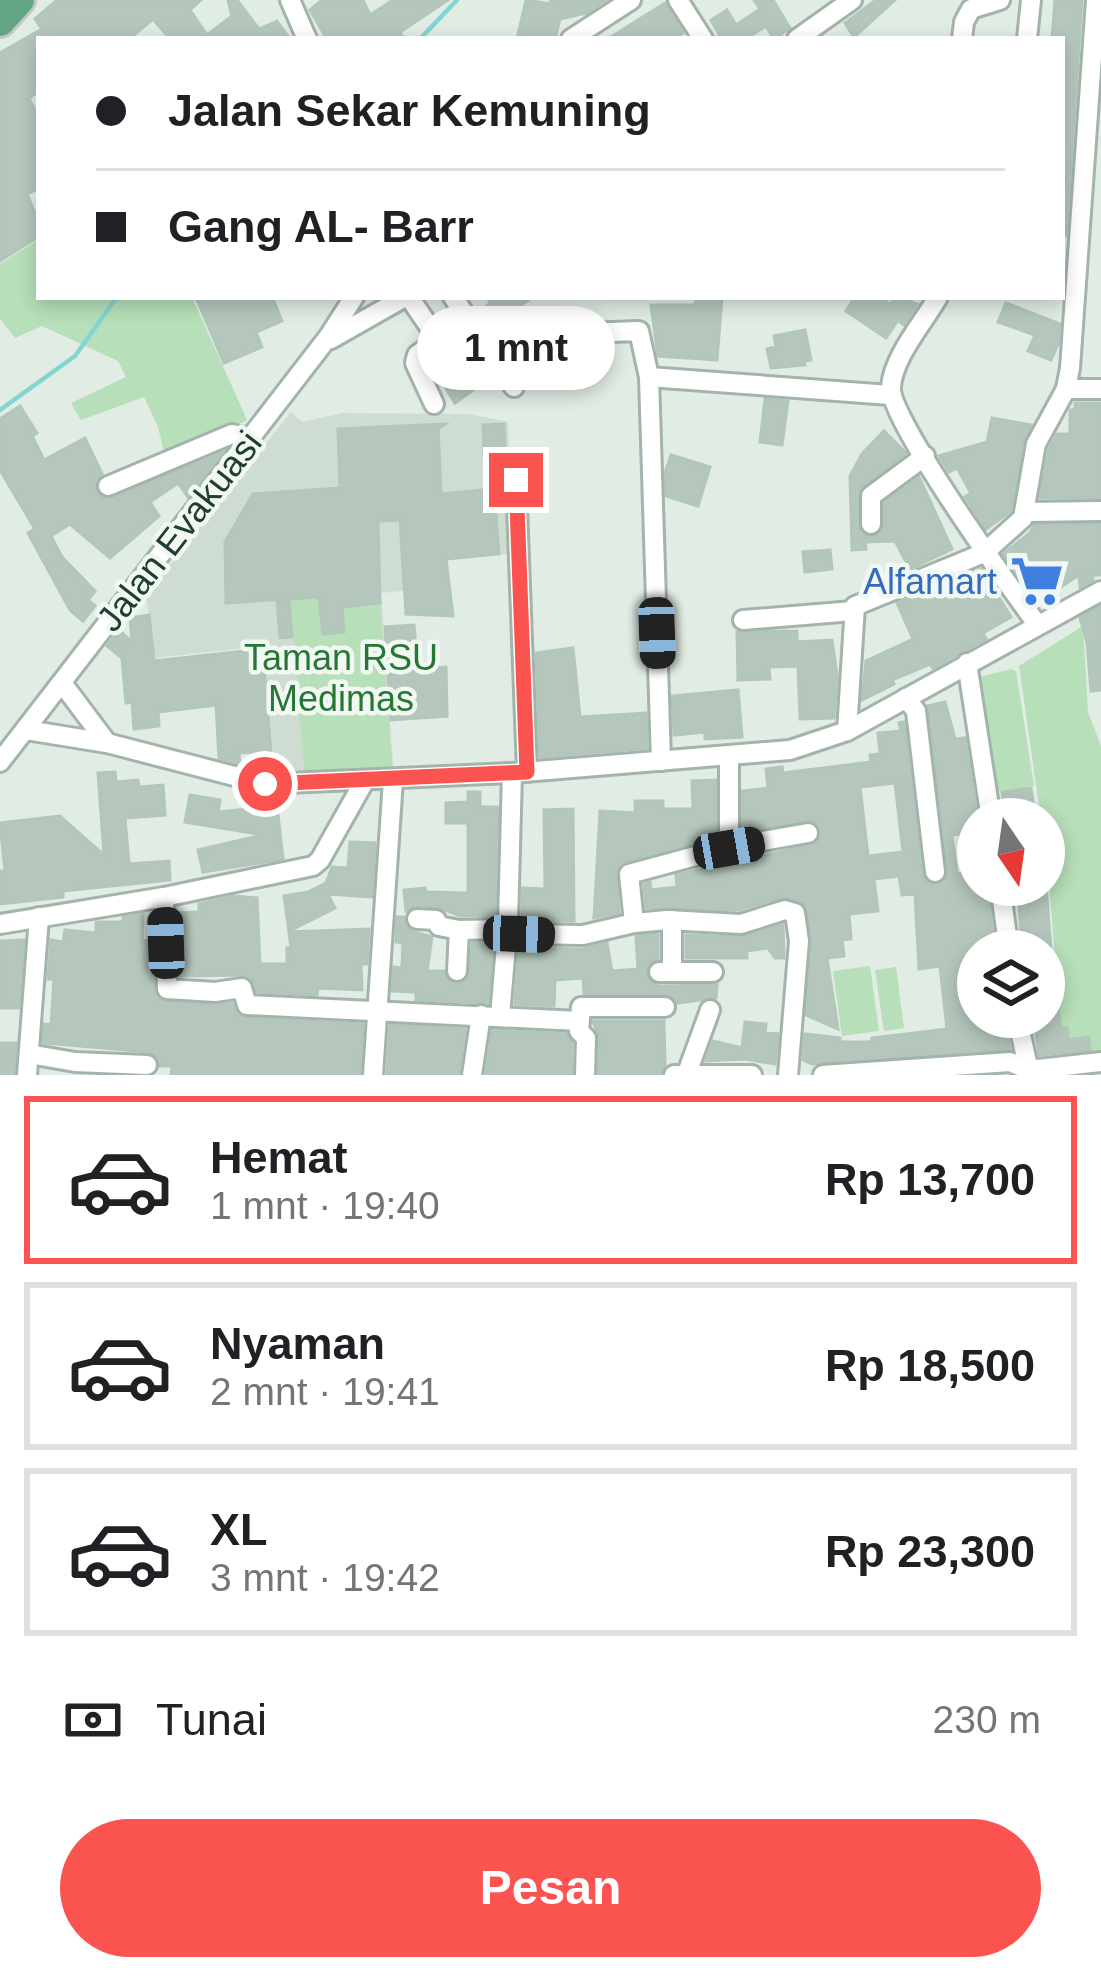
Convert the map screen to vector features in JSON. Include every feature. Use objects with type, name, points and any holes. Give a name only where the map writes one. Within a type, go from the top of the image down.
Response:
[{"type":"main road","points":[[0,21],[20,0]]},
{"type":"street","points":[[290,0],[306,36]]},
{"type":"street","points":[[577,36],[631,0]]},
{"type":"street","points":[[677,0],[701,36]]},
{"type":"street","points":[[962,36],[971,9],[1000,0]]},
{"type":"street","points":[[1028,36],[1031,0]]},
{"type":"street","points":[[847,731],[853,611],[860,603],[984,553],[1027,512],[1036,444],[1066,389],[1092,193],[1096,0]]},
{"type":"street","points":[[801,36],[839,4]]},
{"type":"street","name":"Jalan Evakuasi","points":[[0,762],[352,300]]},
{"type":"street","points":[[322,345],[402,300]]},
{"type":"street","points":[[409,300],[437,338]]},
{"type":"street","points":[[455,300],[514,387]]},
{"type":"street","points":[[936,300],[895,370],[890,395],[984,553],[1037,624]]},
{"type":"street","points":[[434,404],[415,363],[417,355],[468,318]]},
{"type":"street","points":[[557,334],[638,331],[649,377],[661,761]]},
{"type":"street","points":[[649,377],[890,395]]},
{"type":"street","points":[[1066,389],[1101,389]]},
{"type":"street","points":[[108,486],[232,434],[250,439]]},
{"type":"street","points":[[871,524],[871,496],[926,455]]},
{"type":"street","points":[[472,1075],[490,1016],[508,926],[520,773],[516,480]]},
{"type":"street","points":[[1027,512],[1101,512]]},
{"type":"street","points":[[26,730],[107,743],[265,784],[520,773],[790,750],[847,731],[1101,591]]},
{"type":"street","points":[[742,620],[853,611]]},
{"type":"street","points":[[968,663],[988,798]]},
{"type":"street","points":[[62,683],[107,743]]},
{"type":"street","points":[[906,698],[916,711],[934,872]]},
{"type":"street","points":[[729,755],[729,848]]},
{"type":"street","points":[[0,924],[313,866],[365,780]]},
{"type":"street","points":[[373,1075],[393,780]]},
{"type":"street","points":[[634,922],[629,874],[808,833]]},
{"type":"street","points":[[164,896],[167,989],[215,992],[238,987],[244,1005],[579,1021]]},
{"type":"street","points":[[417,919],[436,920],[439,926],[459,930],[508,926],[519,934],[560,935],[634,922],[703,920],[717,926],[741,924],[784,910],[795,913],[799,941],[788,1075]]},
{"type":"street","points":[[28,1075],[39,917]]},
{"type":"street","points":[[672,920],[666,972],[713,972]]},
{"type":"street","points":[[457,971],[459,930]]},
{"type":"street","points":[[586,1075],[580,1007],[664,1007]]},
{"type":"street","points":[[710,1010],[681,1074],[752,1075]]},
{"type":"street","points":[[1022,1038],[1029,1073]]},
{"type":"street","points":[[29,1054],[75,1062],[147,1065]]},
{"type":"street","points":[[823,1075],[952,1071],[1010,1062],[1029,1073],[1101,1061]]},
{"type":"shaded area","points":[[291,412],[302,422],[343,413],[468,414],[508,422],[513,553],[448,560],[449,586],[381,593],[394,778],[275,781],[265,646],[154,658],[146,595]]},
{"type":"green space","points":[[36,241],[36,300],[193,300],[247,420],[166,460],[144,397],[81,420],[71,403],[126,377],[118,361],[42,326],[15,338],[0,319],[0,264]]},
{"type":"green space","name":"Taman RSU Medimas","points":[[334,596],[321,616],[323,634],[344,632],[342,607],[380,603],[393,777],[305,779],[290,599]]},
{"type":"green space","points":[[1083,626],[1088,712],[1101,746],[1101,1055],[1063,1058],[1065,930],[1053,930],[1051,906],[1065,906],[1065,798],[1038,798],[1019,666]]},
{"type":"green space","points":[[1016,671],[1034,786],[997,791],[980,677]]},
{"type":"green space","points":[[870,966],[879,1031],[842,1036],[833,971]]},
{"type":"green space","points":[[896,967],[904,1028],[884,1031],[875,970]]},
{"type":"building","points":[[57,0],[201,0],[190,10],[207,35],[232,16],[228,0],[237,0],[259,29],[277,21],[288,36],[167,36],[153,19],[133,36],[36,36],[36,93],[29,98],[36,113],[36,190],[27,194],[36,216],[36,238],[0,261],[0,53],[42,29],[35,19]]},
{"type":"building","points":[[322,0],[363,0],[370,15],[393,0],[448,0],[400,32],[402,36],[325,36],[310,10]]},
{"type":"building","points":[[526,0],[551,4],[550,0],[606,0],[586,13],[560,19],[556,36],[518,36]]},
{"type":"building","points":[[754,0],[773,0],[790,28],[778,36],[772,36],[766,26],[751,36],[720,36],[711,20],[727,10],[736,25],[760,9]]},
{"type":"building","points":[[876,0],[895,0],[855,36],[845,23]]},
{"type":"building","points":[[1055,0],[1082,0],[1066,236],[1065,36],[1052,36]]},
{"type":"building","points":[[665,3],[683,33],[678,36],[613,36]]},
{"type":"building","points":[[197,300],[273,300],[282,321],[256,332],[262,347],[224,363]]},
{"type":"building","points":[[488,300],[529,300],[511,312],[548,375],[534,384],[528,380],[481,310],[491,303]]},
{"type":"building","points":[[696,300],[722,300],[717,360],[658,356],[651,305],[695,305]]},
{"type":"building","points":[[853,300],[917,304],[904,325],[898,320],[886,338],[846,311]]},
{"type":"building","points":[[1006,303],[1060,324],[1051,360],[1028,351],[1035,335],[998,322]]},
{"type":"building","points":[[805,330],[811,360],[804,361],[805,365],[771,368],[767,349],[776,347],[774,336]]},
{"type":"building","points":[[462,339],[490,378],[455,403],[430,362]]},
{"type":"building","points":[[765,399],[788,401],[782,445],[760,442]]},
{"type":"building","points":[[1075,403],[1101,403],[1101,498],[1040,498],[1049,449],[1057,434],[1070,434],[1070,410],[1075,410]]},
{"type":"building","points":[[20,406],[37,433],[32,436],[44,460],[85,438],[102,474],[95,490],[105,499],[222,453],[188,497],[178,483],[150,502],[159,516],[110,558],[70,524],[51,536],[62,557],[95,591],[88,600],[95,606],[83,621],[70,610],[28,533],[35,529],[0,470],[0,419]]},
{"type":"building","points":[[992,418],[1031,425],[1023,442],[1011,511],[986,529],[965,497],[971,493],[957,468],[949,472],[939,456],[987,442]]},
{"type":"building","points":[[445,424],[438,429],[441,494],[494,489],[499,554],[446,559],[453,616],[406,614],[400,520],[378,521],[380,603],[342,607],[344,632],[323,634],[319,597],[289,599],[292,637],[280,638],[277,600],[285,599],[226,603],[225,542],[253,494],[340,488],[338,429]]},
{"type":"building","points":[[504,424],[506,471],[485,473],[483,425]]},
{"type":"building","points":[[884,431],[906,453],[860,489],[860,532],[879,535],[884,503],[919,477],[952,549],[910,569],[895,541],[865,542],[866,549],[852,550],[850,476],[862,454]]},
{"type":"building","points":[[671,455],[710,467],[698,506],[666,496],[665,473]]},
{"type":"building","points":[[1101,524],[1101,575],[1093,575],[1093,580],[1080,587],[1079,575],[1038,602],[1003,554],[1034,525]]},
{"type":"building","points":[[830,550],[832,569],[805,572],[803,552]]},
{"type":"building","points":[[981,569],[1011,617],[983,633],[986,639],[933,668],[930,664],[892,680],[894,684],[862,700],[866,661],[913,639],[897,603]]},
{"type":"building","points":[[1101,606],[1101,690],[1091,691],[1080,618]]},
{"type":"building","points":[[149,615],[154,661],[263,649],[271,751],[239,753],[240,764],[219,758],[216,705],[158,712],[159,726],[134,729],[122,658],[107,646],[119,630],[132,642],[130,618]]},
{"type":"building","points":[[414,625],[418,669],[446,667],[447,716],[391,720],[385,627]]},
{"type":"building","points":[[797,631],[797,642],[832,640],[837,675],[834,718],[800,719],[798,666],[769,667],[770,679],[738,680],[737,632]]},
{"type":"building","points":[[573,648],[580,717],[646,713],[647,748],[540,757],[536,653]]},
{"type":"building","points":[[738,690],[742,737],[705,739],[705,732],[674,735],[672,696]]},
{"type":"building","points":[[945,702],[955,739],[965,738],[974,798],[957,798],[957,834],[952,835],[957,906],[990,906],[992,930],[957,930],[957,1038],[1008,1038],[1010,1049],[812,1064],[803,1060],[805,1034],[840,1038],[840,1042],[871,1042],[872,1038],[947,1029],[940,966],[919,969],[915,894],[902,895],[899,876],[874,879],[878,911],[849,914],[851,939],[842,940],[844,956],[827,958],[838,1029],[806,1015],[812,942],[804,903],[782,897],[739,910],[646,908],[644,884],[650,882],[651,890],[677,887],[676,875],[816,844],[821,830],[811,820],[742,831],[742,791],[768,788],[766,769],[782,767],[783,773],[871,762],[870,755],[880,754],[878,733],[901,731],[899,723],[904,722],[922,875],[931,885],[942,883],[948,870],[928,706]],"holes":[[[895,783],[903,852],[868,856],[860,787]]]},
{"type":"building","points":[[115,772],[116,782],[163,785],[165,815],[125,818],[129,864],[169,861],[170,880],[63,891],[63,897],[0,904],[0,871],[5,871],[0,823],[60,816],[104,855],[98,773]]},
{"type":"building","points":[[716,780],[716,837],[621,863],[616,874],[619,913],[594,918],[600,811],[635,813],[635,801],[663,801],[663,809],[693,809],[692,781]]},
{"type":"building","points":[[1031,788],[1032,798],[1003,798],[1002,792]]},
{"type":"building","points":[[468,792],[480,792],[480,807],[498,807],[495,916],[460,916],[438,907],[406,911],[404,890],[468,893],[468,823],[446,823],[446,803],[468,802]]},
{"type":"building","points":[[190,795],[220,800],[218,812],[277,806],[283,859],[203,872],[198,850],[263,835],[185,822]]},
{"type":"building","points":[[573,809],[574,921],[525,921],[522,888],[545,889],[544,810]]},
{"type":"building","points":[[350,842],[375,843],[372,897],[328,894],[335,908],[289,931],[284,896],[326,883],[332,867],[348,868]]},
{"type":"building","points":[[234,896],[257,898],[260,964],[287,964],[289,932],[369,929],[367,964],[361,964],[362,990],[318,988],[317,995],[257,992],[245,975],[180,976],[178,913],[199,912],[199,904]]},
{"type":"building","points":[[1019,906],[1048,906],[1049,930],[1021,930]]},
{"type":"building","points":[[143,914],[142,941],[152,940],[154,989],[159,1000],[232,1003],[238,1015],[246,1018],[363,1024],[360,1075],[171,1075],[172,1066],[160,1066],[149,1052],[43,1043],[44,1024],[51,1025],[51,940],[63,942],[65,930],[96,933],[96,922],[123,922],[123,917]]},
{"type":"building","points":[[397,917],[404,917],[411,931],[432,937],[427,971],[444,971],[455,984],[469,977],[472,943],[493,943],[488,1003],[416,1000],[416,992],[392,991],[394,967],[402,968]]},
{"type":"building","points":[[783,925],[784,958],[775,958],[768,948],[747,951],[747,958],[686,958],[686,935],[741,937]]},
{"type":"building","points":[[658,934],[658,959],[647,966],[648,980],[659,986],[717,985],[716,998],[678,1003],[665,994],[584,994],[583,978],[555,980],[554,1006],[515,1004],[519,948],[583,949],[607,943],[612,971],[638,969],[636,936]]},
{"type":"building","points":[[24,940],[19,1008],[0,1008],[0,941]]},
{"type":"building","points":[[593,1021],[664,1021],[661,1075],[598,1075],[599,1037]]},
{"type":"building","points":[[745,1022],[766,1024],[765,1033],[778,1034],[775,1064],[746,1059],[706,1061],[713,1041],[742,1048]]},
{"type":"building","points":[[390,1025],[465,1029],[459,1075],[387,1074]]},
{"type":"building","points":[[1067,1028],[1068,1040],[1089,1037],[1090,1050],[1039,1055],[1037,1038],[1065,1038]]},
{"type":"building","points":[[492,1030],[566,1034],[572,1043],[572,1075],[486,1075]]},
{"type":"building","points":[[0,1043],[16,1043],[14,1074],[0,1074]]},
{"type":"waterway","points":[[423,36],[457,0]]},
{"type":"waterway","points":[[0,410],[75,356],[115,300]]},
{"type":"place","name":"Alfamart","points":[[1037,581]]},
{"type":"route","points":[[265,784],[527,772],[516,480]]}]
